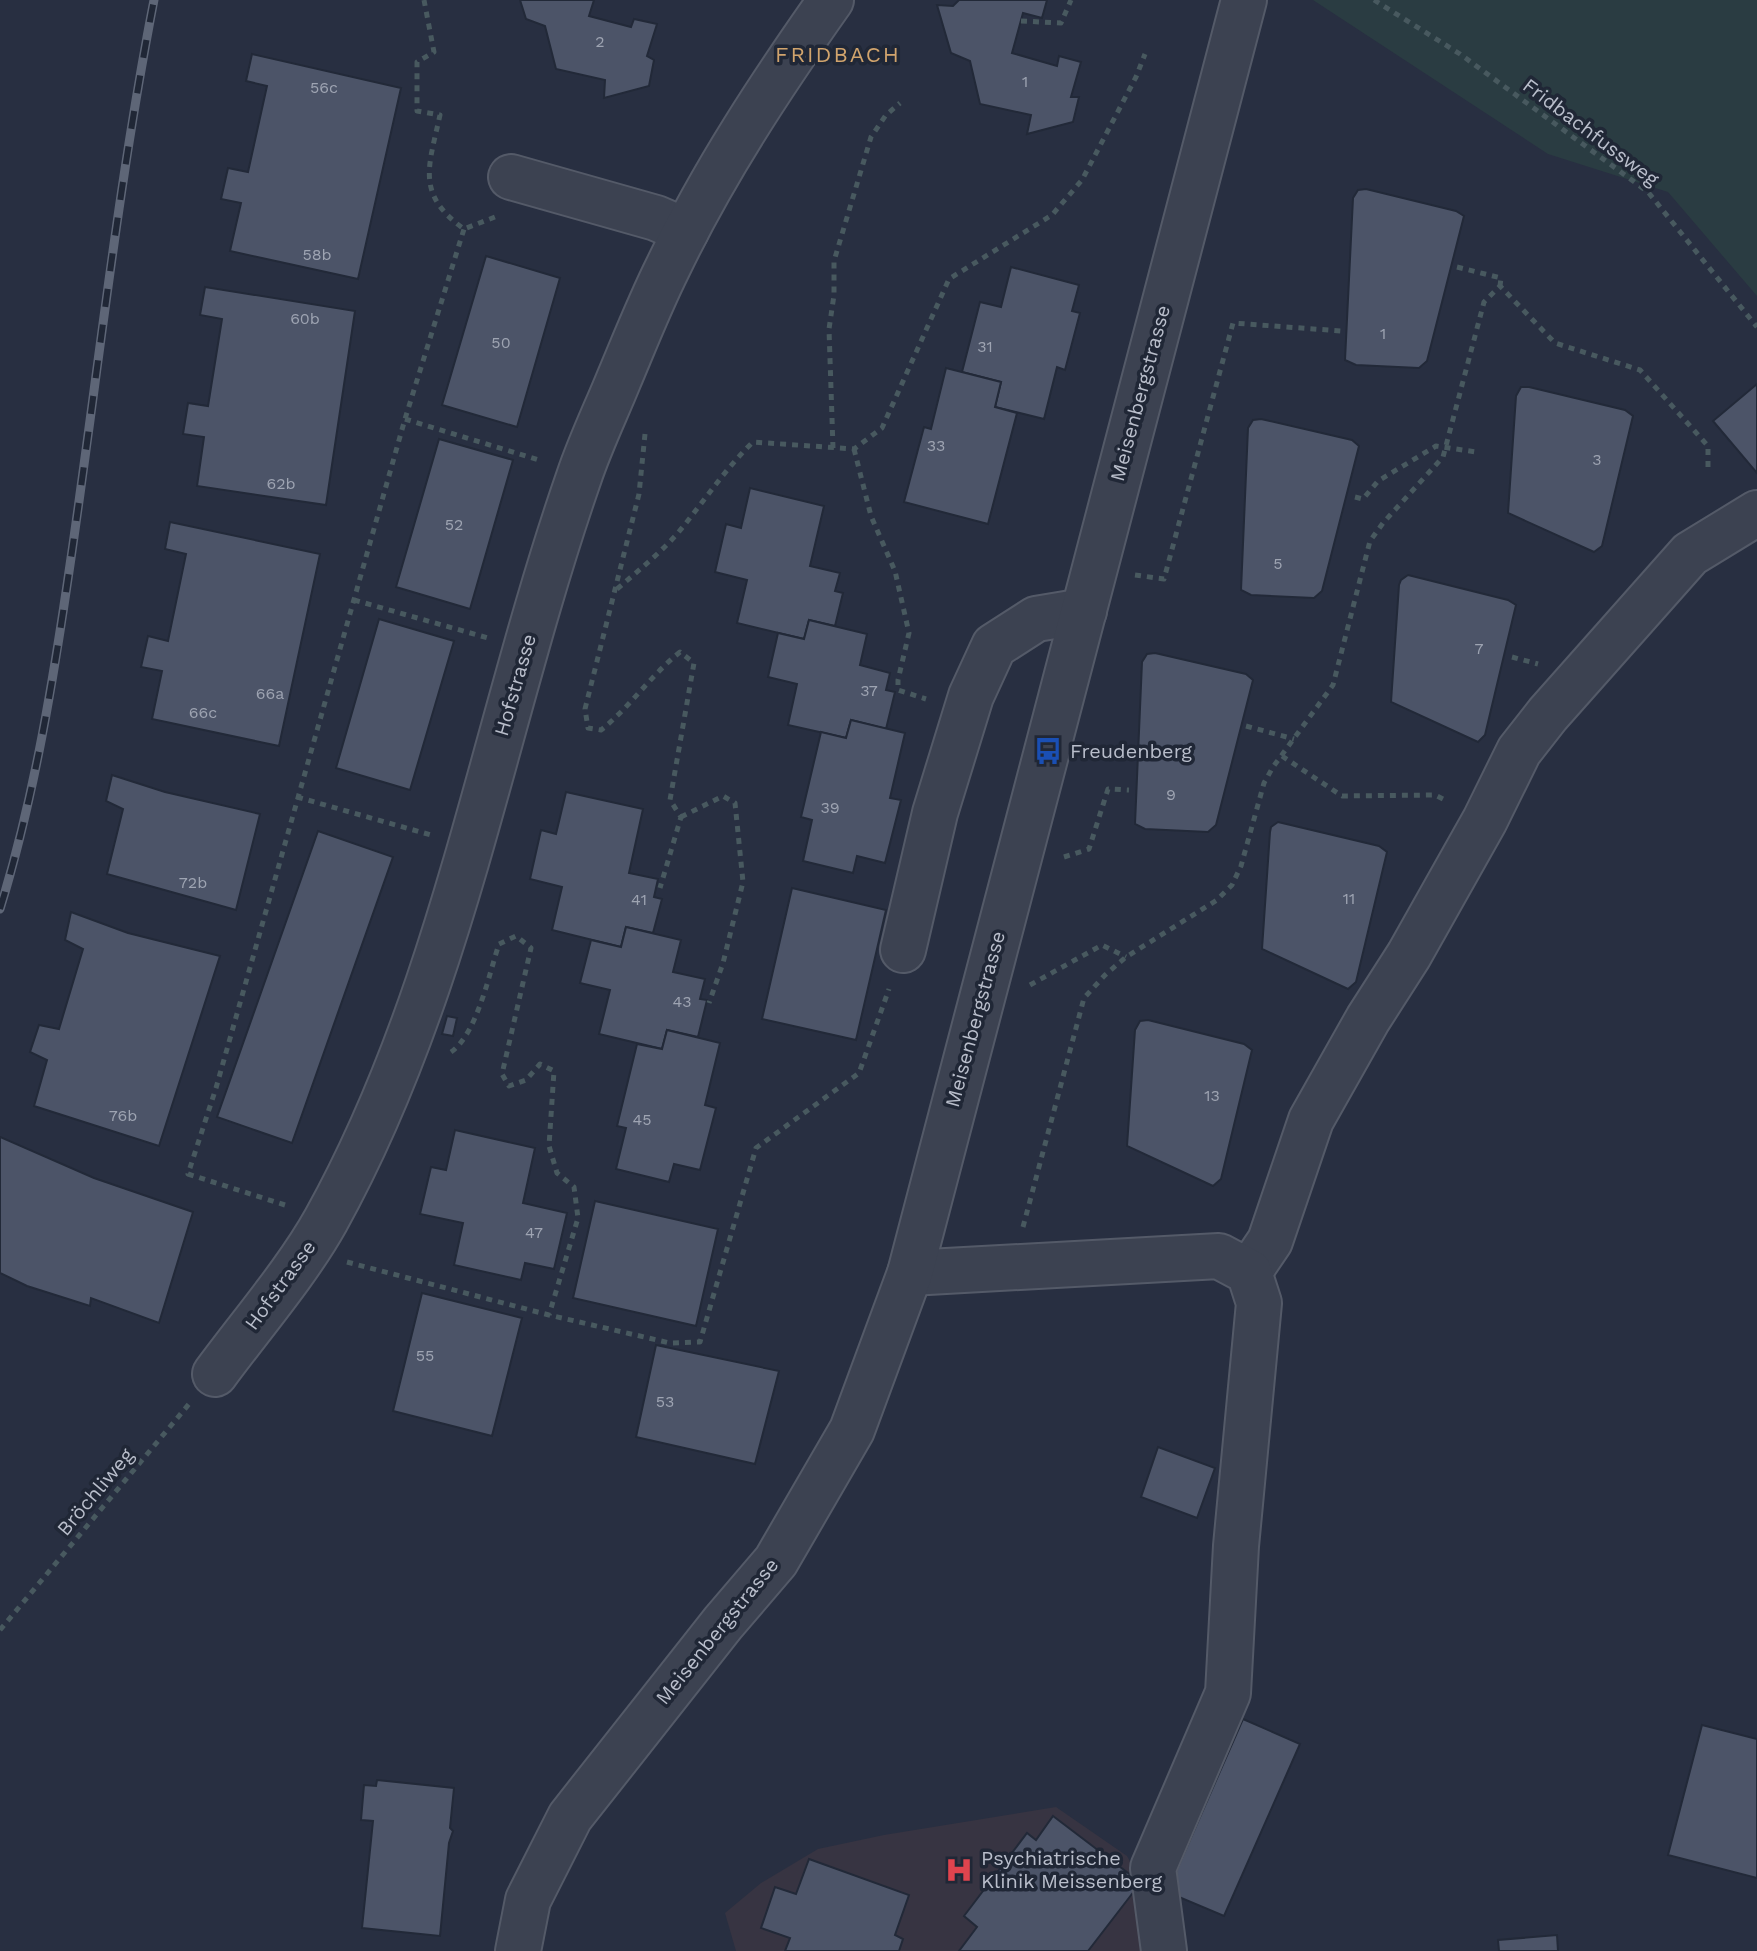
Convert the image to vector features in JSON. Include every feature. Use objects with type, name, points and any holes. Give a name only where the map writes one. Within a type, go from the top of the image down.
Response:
[{"type":"street","name":"Hofstrasse","points":[[215,1374],[325,1222],[368,1136],[424,998],[470,850],[525,647],[579,475],[630,352],[686,231],[736,144],[831,0]]},
{"type":"street","name":"Meisenbergstrasse","points":[[518,1951],[528,1900],[570,1817],[723,1623],[776,1561],[852,1430],[910,1273],[1244,0]]},
{"type":"street","points":[[511,177],[656,218],[686,231]]},
{"type":"street","points":[[1249,1272],[1270,1241],[1311,1120],[1368,1019],[1409,955],[1485,820],[1519,751],[1690,554],[1757,513]]},
{"type":"street","points":[[903,950],[935,813],[971,696],[994,646],[1090,590]]},
{"type":"street","points":[[910,1273],[1219,1256],[1249,1272],[1259,1303],[1236,1546],[1228,1693],[1153,1868],[1164,1951]]},
{"type":"path","points":[[424,0],[434,52],[417,62],[417,111],[440,115]]},
{"type":"path","points":[[1021,21],[1061,23],[1071,0]]},
{"type":"path","name":"Fridbachfussweg","points":[[1374,0],[1460,54],[1648,192],[1757,327]]},
{"type":"path","points":[[617,589],[677,534],[733,462],[753,442],[854,449],[882,428],[949,279],[1052,215],[1082,180],[1145,54]]},
{"type":"path","points":[[833,448],[829,329],[834,295],[834,261],[871,137],[886,115],[900,103]]},
{"type":"path","points":[[290,1207],[236,1187],[188,1174],[216,1088],[405,419],[464,229]]},
{"type":"path","points":[[1012,1266],[1084,998],[1126,957],[1217,900],[1232,885],[1241,866],[1264,783],[1333,685],[1370,541],[1443,457],[1484,302],[1500,286],[1501,278],[1457,267]]},
{"type":"path","points":[[1500,286],[1555,343],[1640,370],[1708,446],[1708,470]]},
{"type":"path","points":[[1090,590],[1164,579],[1233,323],[1341,331]]},
{"type":"path","points":[[405,419],[544,462]]},
{"type":"path","points":[[646,423],[639,494],[585,709],[588,728],[601,730],[680,652],[694,663],[670,800],[681,817]]},
{"type":"path","points":[[1355,497],[1363,499],[1378,481],[1436,446],[1476,452]]},
{"type":"path","points":[[854,449],[871,516],[895,571],[909,633],[898,690]]},
{"type":"path","points":[[354,600],[489,638]]},
{"type":"path","points":[[1246,726],[1294,739]]},
{"type":"path","points":[[1282,756],[1342,796],[1435,795],[1485,820]]},
{"type":"path","points":[[1015,872],[1089,849],[1108,789],[1129,790]]},
{"type":"path","points":[[660,888],[681,817],[723,796],[735,803],[743,882],[723,963],[709,1003]]},
{"type":"path","points":[[297,797],[433,835]]},
{"type":"path","points":[[403,1053],[434,1064],[458,1047],[476,1015],[499,944],[516,936],[531,948],[502,1074],[509,1086],[526,1080],[540,1064],[554,1071],[549,1146],[557,1173],[574,1187],[578,1218],[549,1315]]},
{"type":"path","points":[[978,1008],[1013,994],[1102,945],[1126,957]]},
{"type":"path","points":[[359,1265],[670,1343],[700,1342],[756,1148],[859,1073],[903,950]]},
{"type":"path","name":"Bröchliweg","points":[[0,1630],[215,1374]]},
{"type":"shaded area","points":[[1313,0],[1757,0],[1757,296],[1668,192],[1548,154]]},
{"type":"shaded area","name":"Psychiatrische Klinik Meissenberg","points":[[1056,1807],[1127,1856],[1147,1893],[1150,1951],[736,1951],[725,1913],[761,1883],[818,1849]]},
{"type":"building","points":[[520,0],[594,0],[589,16],[631,27],[634,19],[657,24],[647,56],[654,60],[649,86],[604,98],[605,80],[556,69],[545,26],[526,19]]},
{"type":"building","points":[[959,0],[1047,0],[1042,18],[1023,13],[1012,53],[1057,66],[1059,56],[1081,62],[1071,97],[1079,97],[1073,122],[1027,134],[1031,115],[980,104],[970,61],[951,53],[937,5],[953,6]]},
{"type":"building","points":[[252,54],[401,88],[358,279],[230,251],[241,203],[221,199],[228,168],[248,172],[267,86],[246,81]]},
{"type":"building","points":[[1366,189],[1456,211],[1464,216],[1427,361],[1419,368],[1356,365],[1345,360],[1353,198],[1358,190]]},
{"type":"building","points":[[486,256],[560,278],[517,427],[442,405]]},
{"type":"building","points":[[1011,267],[1079,285],[1072,311],[1080,313],[1065,370],[1057,367],[1044,419],[995,407],[1001,382],[962,372],[980,302],[1001,307]]},
{"type":"building","points":[[205,287],[355,311],[326,505],[197,486],[204,437],[183,434],[188,403],[208,406],[222,319],[200,315]]},
{"type":"building","points":[[946,368],[1001,382],[995,407],[1017,413],[988,524],[904,502],[924,427],[931,429]]},
{"type":"building","points":[[1757,384],[1757,473],[1713,421]]},
{"type":"building","points":[[1521,387],[1625,410],[1633,416],[1602,546],[1594,552],[1508,513],[1516,396]]},
{"type":"building","points":[[1261,419],[1352,440],[1359,446],[1322,591],[1314,598],[1251,595],[1241,590],[1248,428],[1253,420]]},
{"type":"building","points":[[439,439],[513,460],[470,609],[396,587]]},
{"type":"building","points":[[750,488],[824,506],[810,566],[840,573],[835,591],[843,593],[835,626],[809,620],[804,639],[737,623],[747,580],[715,572],[726,524],[741,528]]},
{"type":"building","points":[[170,522],[320,554],[279,746],[152,719],[162,671],[141,667],[148,636],[168,641],[186,554],[165,549]]},
{"type":"building","points":[[1408,575],[1508,600],[1516,605],[1485,735],[1478,742],[1391,702],[1399,585]]},
{"type":"building","points":[[379,619],[454,641],[410,790],[336,768]]},
{"type":"building","points":[[809,620],[867,634],[860,665],[890,673],[886,690],[895,692],[886,729],[851,720],[846,738],[788,725],[797,684],[768,677],[778,633],[804,639]]},
{"type":"building","points":[[1155,653],[1246,674],[1253,680],[1216,825],[1208,832],[1145,829],[1135,824],[1142,662],[1147,654]]},
{"type":"building","points":[[851,720],[905,733],[890,798],[901,800],[885,863],[857,856],[853,873],[803,861],[812,820],[801,817],[821,732],[846,738]]},
{"type":"building","points":[[112,775],[165,792],[260,814],[236,910],[107,874],[123,809],[106,801]]},
{"type":"building","points":[[566,792],[643,809],[629,873],[658,879],[654,897],[662,899],[653,933],[626,927],[621,947],[552,930],[562,887],[530,879],[541,830],[556,834]]},
{"type":"building","points":[[1278,822],[1379,846],[1387,852],[1356,982],[1348,989],[1262,949],[1270,832]]},
{"type":"building","points":[[318,831],[393,857],[292,1143],[217,1117]]},
{"type":"building","points":[[792,888],[886,910],[856,1040],[762,1019]]},
{"type":"building","points":[[71,912],[128,933],[220,956],[159,1146],[34,1106],[47,1060],[30,1052],[39,1025],[59,1029],[83,949],[65,940]]},
{"type":"building","points":[[626,927],[681,940],[673,972],[705,979],[700,999],[707,1000],[698,1037],[667,1030],[662,1049],[599,1034],[610,990],[580,983],[591,940],[621,947]]},
{"type":"building","points":[[447,1016],[457,1018],[453,1036],[442,1034]]},
{"type":"building","points":[[1148,1020],[1244,1044],[1252,1050],[1221,1179],[1213,1186],[1127,1146],[1135,1030],[1140,1021]]},
{"type":"building","points":[[667,1030],[720,1043],[705,1105],[716,1108],[700,1170],[674,1164],[669,1182],[616,1169],[626,1128],[617,1126],[637,1044],[662,1049]]},
{"type":"building","points":[[455,1130],[535,1148],[523,1203],[567,1213],[554,1269],[525,1263],[521,1280],[454,1265],[463,1223],[420,1214],[431,1167],[446,1170]]},
{"type":"building","points":[[0,1137],[94,1178],[193,1212],[159,1323],[91,1298],[90,1306],[27,1286],[0,1273]]},
{"type":"building","points":[[595,1201],[718,1229],[696,1326],[573,1298]]},
{"type":"building","points":[[422,1293],[522,1318],[492,1436],[393,1411]]},
{"type":"building","points":[[656,1345],[779,1371],[755,1464],[636,1437]]},
{"type":"building","points":[[1158,1447],[1215,1468],[1197,1518],[1141,1497]]},
{"type":"building","points":[[1243,1719],[1300,1744],[1224,1916],[1167,1892]]},
{"type":"building","points":[[1702,1725],[1757,1739],[1757,1878],[1668,1855]]},
{"type":"building","points":[[377,1780],[454,1788],[450,1828],[453,1831],[449,1843],[440,1936],[362,1928],[373,1821],[361,1820],[364,1785],[376,1786]]},
{"type":"building","points":[[1053,1816],[1132,1876],[1127,1883],[1135,1890],[1088,1951],[959,1951],[977,1927],[964,1916],[1027,1833],[1036,1840]]},
{"type":"building","points":[[809,1859],[909,1895],[895,1935],[903,1939],[899,1951],[785,1951],[790,1938],[761,1928],[775,1887],[796,1894]]},
{"type":"building","points":[[1557,1935],[1558,1951],[1499,1951],[1498,1940]]},
{"type":"railway","points":[[0,909],[23,823],[50,691],[119,209],[154,0]]},
{"type":"place","name":"Freudenberg","points":[[1048,751]]},
{"type":"place","name":"Psychiatrische Klinik Meissenberg","points":[[959,1870]]},
{"type":"district","name":"FRIDBACH","points":[[838,54]]}]
